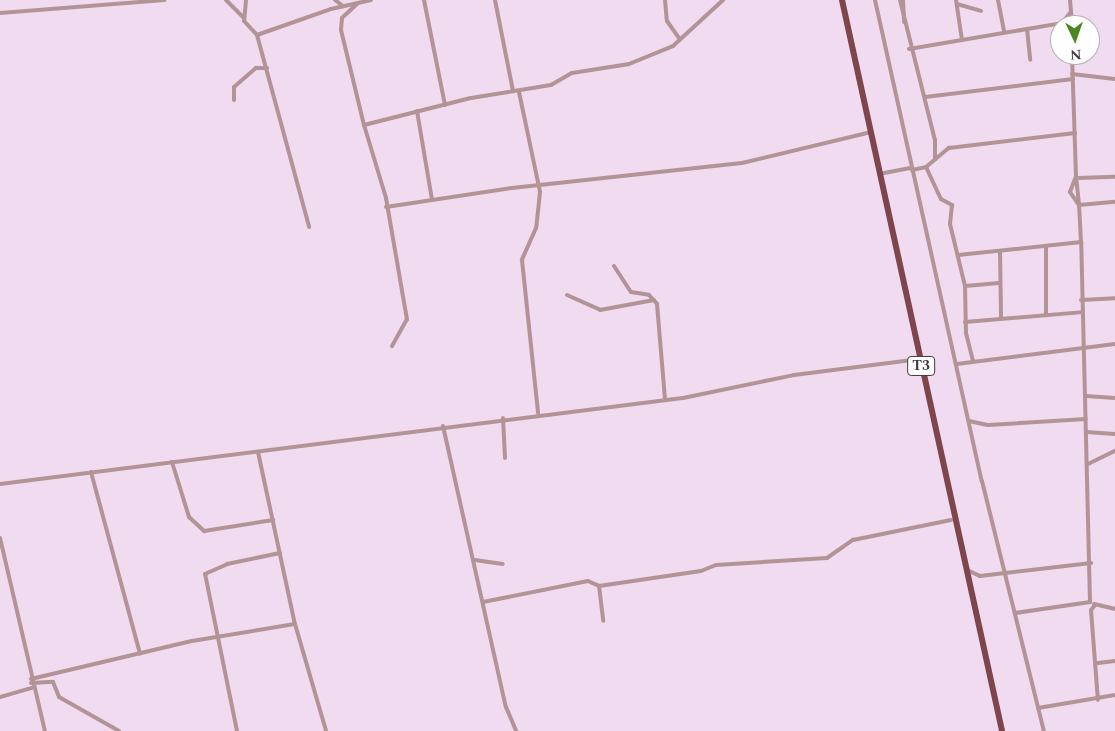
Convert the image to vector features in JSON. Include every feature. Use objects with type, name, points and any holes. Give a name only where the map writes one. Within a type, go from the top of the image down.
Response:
[{"type":"highway","name":"T3","points":[[842,0],[1002,731]]},
{"type":"street","points":[[0,13],[164,0]]},
{"type":"street","points":[[226,0],[257,35],[309,227]]},
{"type":"street","points":[[243,18],[246,0]]},
{"type":"street","points":[[257,35],[343,6],[371,0]]},
{"type":"street","points":[[424,0],[445,104]]},
{"type":"street","points":[[495,0],[513,91]]},
{"type":"street","points":[[665,0],[668,21],[679,38]]},
{"type":"street","points":[[364,125],[445,104],[552,85],[572,73],[629,64],[660,52],[723,0]]},
{"type":"street","points":[[875,0],[958,364],[969,421],[1044,731]]},
{"type":"street","points":[[902,0],[909,49],[925,97],[935,159]]},
{"type":"street","points":[[998,0],[1004,32]]},
{"type":"street","points":[[1070,0],[1071,15]]},
{"type":"street","points":[[336,1],[343,6]]},
{"type":"street","points":[[962,40],[956,2],[981,11]]},
{"type":"street","points":[[358,3],[342,18],[341,30],[386,208],[407,320],[392,346]]},
{"type":"street","points":[[909,49],[1050,25]]},
{"type":"street","points":[[1027,29],[1030,60]]},
{"type":"street","points":[[1072,65],[1076,177],[1081,242],[1081,300],[1085,346],[1091,610],[1098,663],[1098,700]]},
{"type":"street","points":[[234,100],[234,87],[256,68],[267,68]]},
{"type":"street","points":[[1072,74],[1115,80]]},
{"type":"street","points":[[925,97],[1072,79]]},
{"type":"street","points":[[519,92],[539,187],[536,228],[522,260],[538,414]]},
{"type":"street","points":[[416,111],[432,200]]},
{"type":"street","points":[[386,208],[432,200],[742,164],[871,132]]},
{"type":"street","points":[[879,174],[926,167],[949,148],[1075,134]]},
{"type":"street","points":[[926,167],[942,199],[952,205],[950,224],[965,286],[965,322],[973,361]]},
{"type":"street","points":[[1076,177],[1115,177]]},
{"type":"street","points":[[1076,177],[1070,192],[1079,205]]},
{"type":"street","points":[[1079,205],[1115,202]]},
{"type":"street","points":[[958,255],[1081,242]]},
{"type":"street","points":[[1046,246],[1046,313]]},
{"type":"street","points":[[1000,251],[999,283],[1002,317]]},
{"type":"street","points":[[614,266],[631,292],[654,300]]},
{"type":"street","points":[[965,286],[999,283]]},
{"type":"street","points":[[567,294],[600,310],[654,300]]},
{"type":"street","points":[[1081,300],[1115,298]]},
{"type":"street","points":[[654,300],[660,317],[665,400]]},
{"type":"street","points":[[965,322],[1046,313],[1083,312]]},
{"type":"street","points":[[958,364],[1085,346],[1115,344]]},
{"type":"street","points":[[0,484],[258,452],[503,418],[665,400],[794,375],[920,359]]},
{"type":"street","points":[[1086,396],[1115,398]]},
{"type":"street","points":[[503,418],[505,458]]},
{"type":"street","points":[[969,421],[988,425],[1086,419]]},
{"type":"street","points":[[442,426],[475,560],[506,707],[516,731]]},
{"type":"street","points":[[1086,432],[1115,434]]},
{"type":"street","points":[[1088,464],[1115,451]]},
{"type":"street","points":[[258,452],[295,624],[326,731]]},
{"type":"street","points":[[172,462],[189,517],[204,531],[273,520]]},
{"type":"street","points":[[91,472],[140,654]]},
{"type":"street","points":[[483,602],[588,581],[599,586],[615,580],[701,571],[716,565],[827,558],[853,540],[951,520]]},
{"type":"street","points":[[0,538],[31,683],[45,731]]},
{"type":"street","points":[[237,731],[207,571],[280,553]]},
{"type":"street","points":[[475,560],[503,564]]},
{"type":"street","points":[[967,570],[980,576],[1004,571],[1091,563]]},
{"type":"street","points":[[599,586],[603,620]]},
{"type":"street","points":[[1015,614],[1092,603],[1115,609]]},
{"type":"street","points":[[0,697],[31,683],[140,654],[295,624]]},
{"type":"street","points":[[1098,663],[1115,661]]},
{"type":"street","points":[[31,683],[53,682],[59,697],[119,731]]},
{"type":"street","points":[[1038,708],[1098,700],[1115,695]]}]
